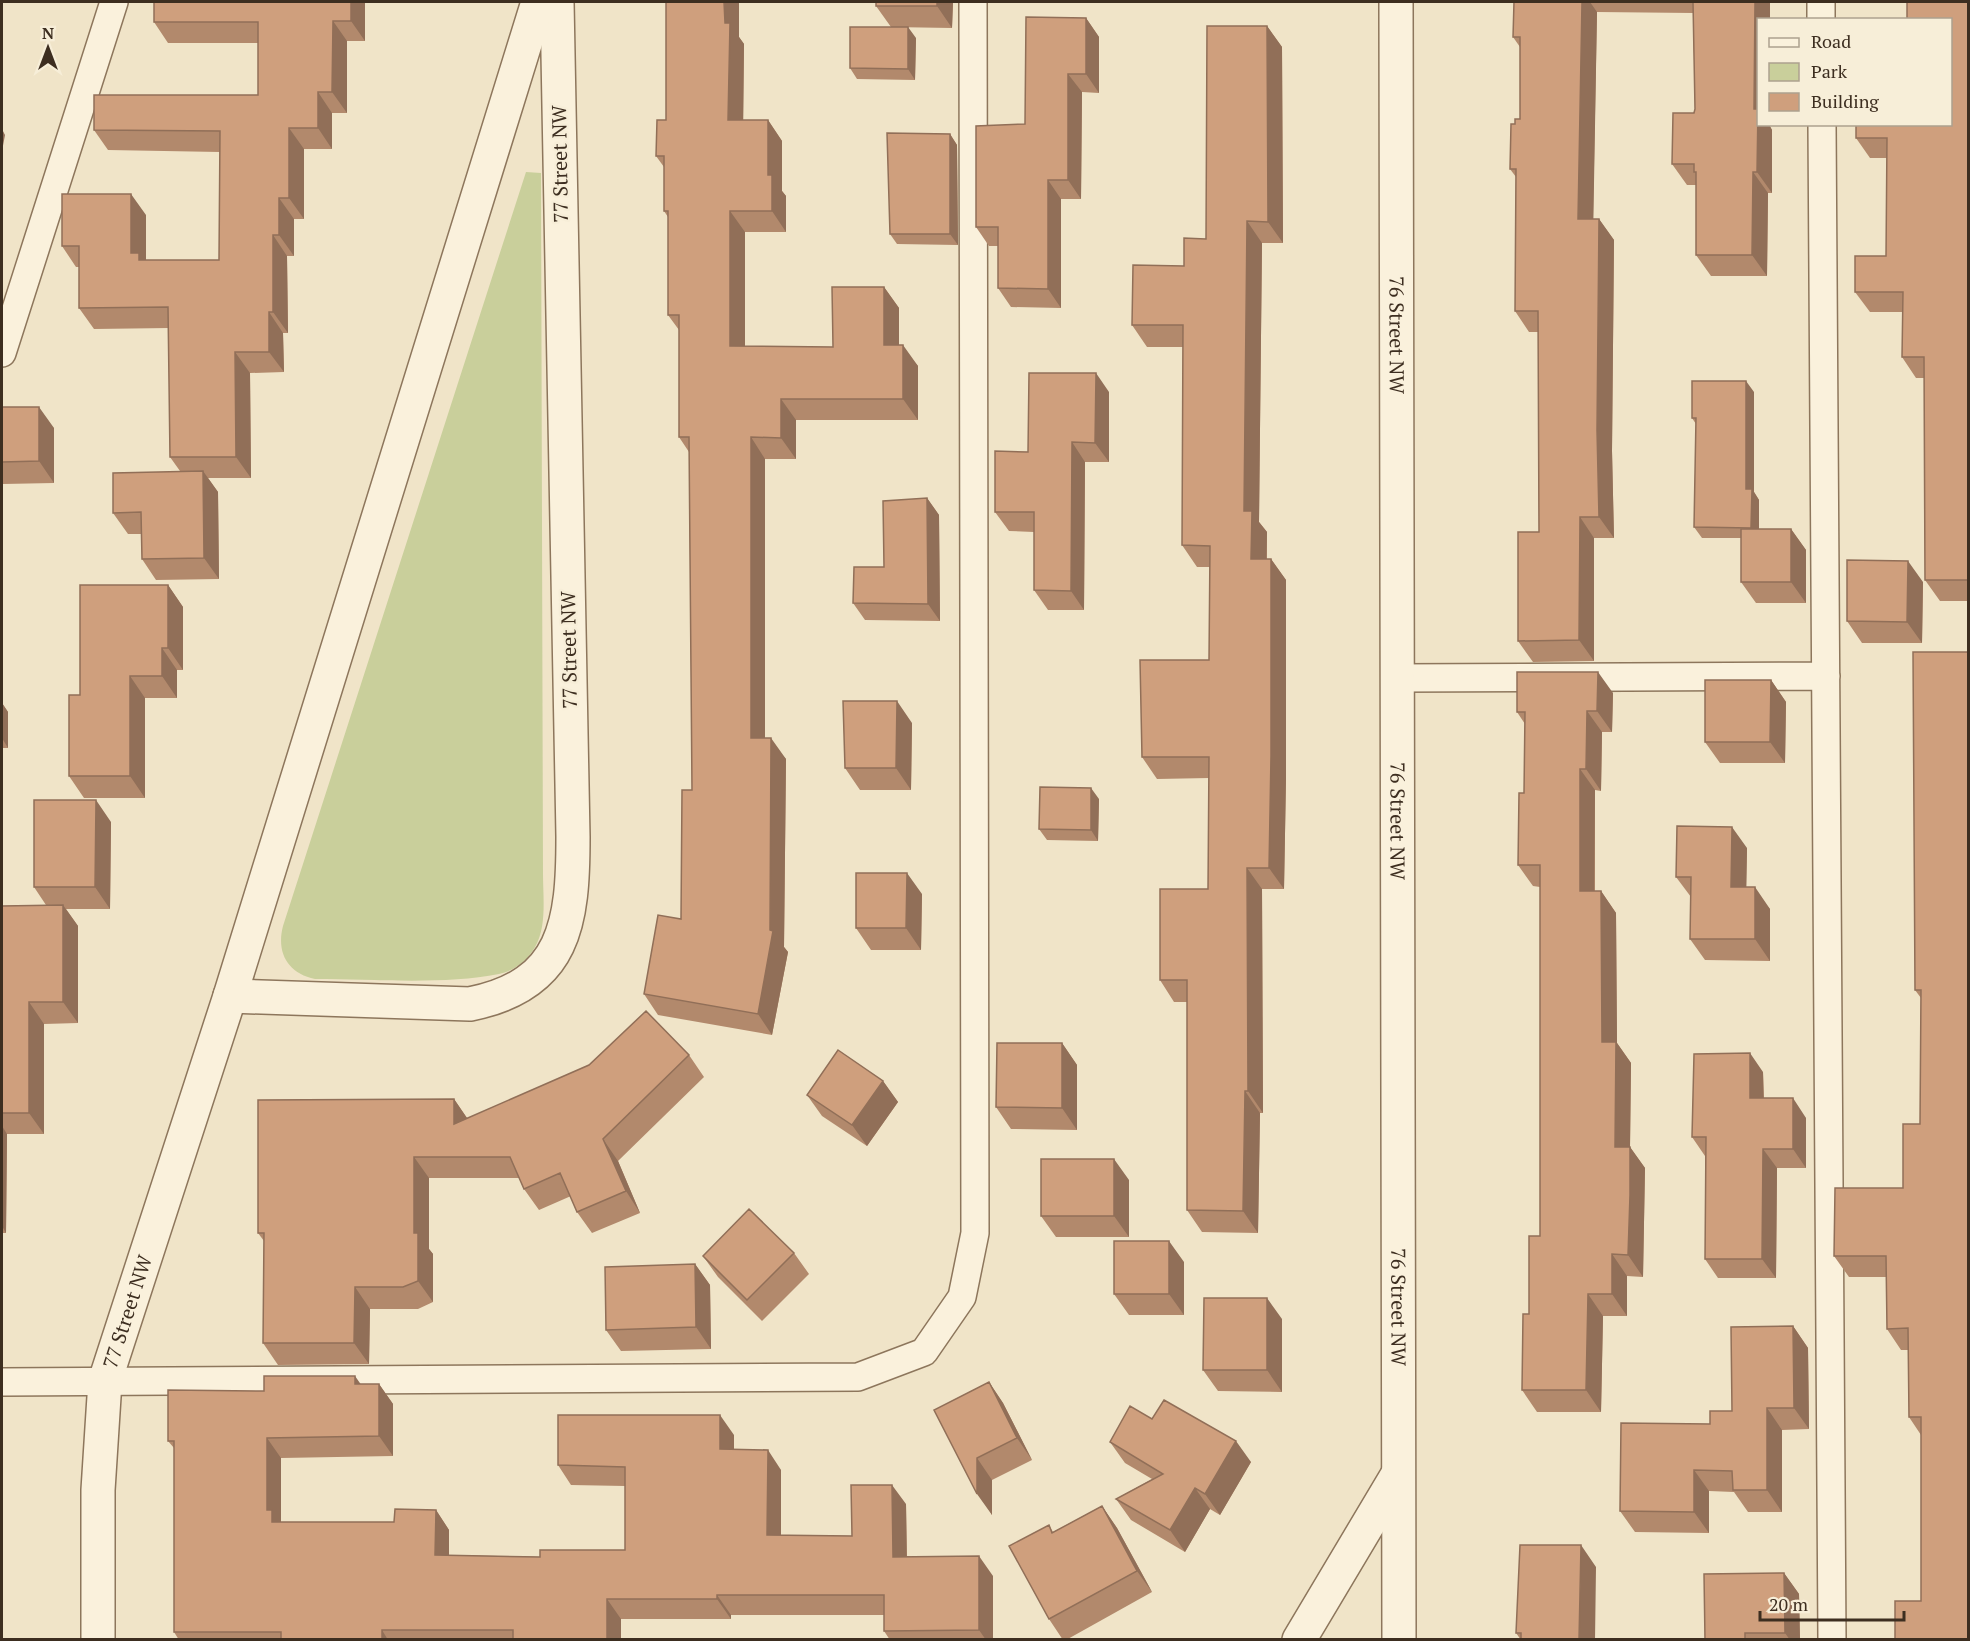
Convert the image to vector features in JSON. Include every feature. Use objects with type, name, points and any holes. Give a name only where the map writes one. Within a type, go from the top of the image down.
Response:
[{"type":"street","name":"77 Street NW","points":[[98,1640],[98,1490],[105,1381],[230,996],[538,2]]},
{"type":"street","name":"77 Street NW","points":[[230,996],[470,1004],[510,993],[538,975],[562,934],[571,887],[573,837],[557,2]]},
{"type":"street","name":"76 Street NW","points":[[1396,2],[1399,1640]]},
{"type":"street","points":[[1299,1640],[1398,1474]]},
{"type":"lane","points":[[2,353],[114,2]]},
{"type":"lane","points":[[2,1382],[858,1377],[924,1352],[962,1297],[975,1233],[973,2]]},
{"type":"lane","points":[[1821,2],[1821,18]]},
{"type":"lane","points":[[1822,126],[1832,1640]]},
{"type":"lane","points":[[1398,678],[1826,676]]},
{"type":"green space","points":[[526,172],[541,173],[544,902],[539,939],[532,952],[515,968],[499,974],[408,981],[315,979],[298,972],[286,960],[281,945],[283,926]]},
{"type":"building","points":[[154,2],[351,2],[351,21],[333,21],[332,92],[318,92],[318,128],[289,128],[289,198],[279,198],[279,235],[273,235],[273,312],[269,312],[269,352],[235,352],[236,457],[170,457],[168,307],[79,308],[79,246],[62,246],[62,194],[131,194],[131,253],[139,253],[139,260],[219,260],[220,131],[94,130],[94,95],[258,95],[258,22],[154,22]]},
{"type":"building","points":[[666,2],[724,2],[725,23],[730,23],[728,120],[768,120],[768,175],[772,175],[772,211],[730,211],[730,346],[833,347],[832,287],[884,287],[884,345],[903,345],[903,399],[781,399],[781,438],[751,437],[751,738],[771,738],[770,930],[773,931],[758,1014],[644,994],[658,915],[681,919],[682,790],[692,790],[689,437],[679,437],[679,315],[668,315],[668,211],[664,211],[664,156],[656,156],[657,120],[666,120]]},
{"type":"building","points":[[876,2],[937,2],[937,6],[876,6]]},
{"type":"building","points":[[1514,2],[1582,2],[1578,219],[1599,219],[1597,430],[1599,517],[1580,517],[1579,640],[1518,641],[1518,532],[1539,532],[1538,311],[1515,311],[1516,169],[1510,169],[1511,124],[1515,124],[1515,119],[1520,119],[1520,37],[1513,37]]},
{"type":"building","points":[[1693,2],[1755,2],[1754,109],[1757,109],[1758,126],[1757,172],[1753,172],[1752,255],[1696,255],[1696,172],[1694,172],[1694,164],[1672,164],[1673,113],[1694,113]]},
{"type":"building","points":[[1907,2],[1968,2],[1968,580],[1925,580],[1924,357],[1902,357],[1903,292],[1855,292],[1855,256],[1886,256],[1887,138],[1856,138],[1856,126],[1952,126],[1952,18],[1907,18]]},
{"type":"building","points":[[1026,17],[1086,18],[1086,74],[1068,74],[1068,180],[1048,180],[1048,289],[998,288],[998,227],[976,227],[976,126],[1025,124]]},
{"type":"building","points":[[1207,26],[1267,26],[1268,222],[1247,221],[1244,511],[1252,511],[1251,559],[1271,559],[1269,868],[1247,868],[1248,1091],[1245,1091],[1243,1211],[1187,1210],[1187,980],[1160,980],[1160,889],[1208,889],[1209,757],[1142,757],[1140,660],[1209,660],[1210,546],[1182,545],[1183,325],[1132,325],[1133,265],[1184,266],[1184,238],[1206,239]]},
{"type":"building","points":[[850,27],[908,27],[908,69],[850,68]]},
{"type":"building","points":[[887,133],[950,134],[950,234],[890,234]]},
{"type":"building","points":[[1029,373],[1096,373],[1095,443],[1072,442],[1071,591],[1034,590],[1034,512],[995,512],[995,451],[1028,452]]},
{"type":"building","points":[[1692,381],[1746,381],[1746,489],[1752,489],[1751,528],[1694,527],[1696,418],[1692,418]]},
{"type":"building","points":[[2,407],[39,407],[39,461],[2,462]]},
{"type":"building","points":[[203,471],[204,558],[142,559],[141,512],[113,513],[113,473]]},
{"type":"building","points":[[927,498],[928,604],[853,603],[854,567],[884,567],[883,501]]},
{"type":"building","points":[[1741,529],[1791,529],[1791,582],[1741,582]]},
{"type":"building","points":[[1847,560],[1908,561],[1907,622],[1847,621]]},
{"type":"building","points":[[80,585],[168,585],[168,648],[162,648],[162,676],[130,676],[130,776],[69,776],[69,695],[80,695]]},
{"type":"building","points":[[1913,652],[1968,652],[1968,1640],[1895,1640],[1895,1601],[1921,1601],[1921,1417],[1909,1417],[1908,1328],[1887,1329],[1886,1256],[1834,1256],[1835,1188],[1903,1188],[1903,1124],[1920,1124],[1921,990],[1915,990]]},
{"type":"building","points":[[1517,672],[1598,672],[1597,711],[1587,711],[1586,769],[1580,769],[1580,891],[1601,891],[1602,1042],[1616,1042],[1615,1147],[1630,1147],[1630,1195],[1628,1255],[1612,1254],[1612,1294],[1588,1294],[1586,1390],[1522,1390],[1523,1314],[1529,1314],[1529,1236],[1540,1236],[1540,865],[1518,865],[1519,793],[1524,793],[1525,712],[1517,712]]},
{"type":"building","points":[[1705,680],[1771,680],[1770,742],[1705,742]]},
{"type":"building","points":[[843,701],[897,701],[896,768],[845,768]]},
{"type":"building","points":[[1040,787],[1091,788],[1091,830],[1039,829]]},
{"type":"building","points":[[34,800],[96,800],[95,887],[34,887]]},
{"type":"building","points":[[1677,826],[1732,827],[1731,887],[1755,887],[1755,939],[1690,939],[1691,877],[1676,877]]},
{"type":"building","points":[[856,873],[907,873],[906,928],[856,928]]},
{"type":"building","points":[[63,905],[63,1002],[29,1002],[29,1113],[2,1113],[2,906]]},
{"type":"building","points":[[646,1011],[689,1055],[603,1139],[626,1191],[577,1212],[560,1173],[524,1189],[510,1157],[414,1157],[414,1233],[418,1233],[418,1281],[403,1287],[355,1287],[354,1343],[263,1343],[264,1233],[258,1233],[258,1100],[454,1099],[454,1124],[589,1065]]},
{"type":"building","points":[[997,1043],[1062,1043],[1062,1108],[996,1107]]},
{"type":"building","points":[[838,1050],[883,1081],[852,1125],[807,1095]]},
{"type":"building","points":[[1750,1053],[1750,1098],[1793,1098],[1793,1149],[1763,1149],[1762,1259],[1705,1259],[1706,1137],[1692,1137],[1694,1054]]},
{"type":"building","points":[[1041,1159],[1114,1159],[1114,1216],[1041,1216]]},
{"type":"building","points":[[749,1209],[794,1253],[747,1300],[703,1256]]},
{"type":"building","points":[[1114,1241],[1169,1241],[1169,1294],[1114,1294]]},
{"type":"building","points":[[695,1264],[696,1327],[606,1330],[605,1267]]},
{"type":"building","points":[[1204,1298],[1267,1298],[1267,1370],[1203,1370]]},
{"type":"building","points":[[1793,1326],[1794,1408],[1767,1408],[1767,1490],[1733,1490],[1732,1471],[1694,1470],[1694,1512],[1620,1511],[1621,1423],[1710,1424],[1710,1411],[1732,1411],[1731,1327]]},
{"type":"building","points":[[264,1376],[355,1376],[355,1384],[379,1384],[379,1436],[267,1438],[267,1510],[272,1510],[272,1522],[394,1522],[395,1509],[436,1510],[435,1555],[540,1557],[540,1550],[625,1550],[625,1467],[558,1465],[558,1415],[720,1415],[720,1449],[768,1450],[767,1535],[852,1536],[851,1485],[892,1485],[893,1557],[979,1556],[979,1630],[884,1631],[884,1595],[717,1595],[717,1599],[607,1599],[607,1640],[513,1639],[513,1630],[382,1630],[382,1640],[281,1640],[281,1632],[174,1632],[174,1441],[168,1441],[168,1390],[264,1391]]},
{"type":"building","points":[[989,1382],[1017,1438],[977,1458],[977,1494],[934,1410]]},
{"type":"building","points":[[1164,1400],[1236,1441],[1205,1494],[1195,1488],[1170,1530],[1116,1499],[1163,1474],[1110,1442],[1130,1406],[1152,1419]]},
{"type":"building","points":[[1102,1506],[1137,1571],[1049,1619],[1009,1546],[1049,1525],[1052,1533]]},
{"type":"building","points":[[1520,1545],[1581,1545],[1579,1640],[1521,1640],[1521,1633],[1516,1633]]},
{"type":"building","points":[[1784,1573],[1785,1633],[1745,1633],[1745,1640],[1705,1640],[1704,1574]]}]
